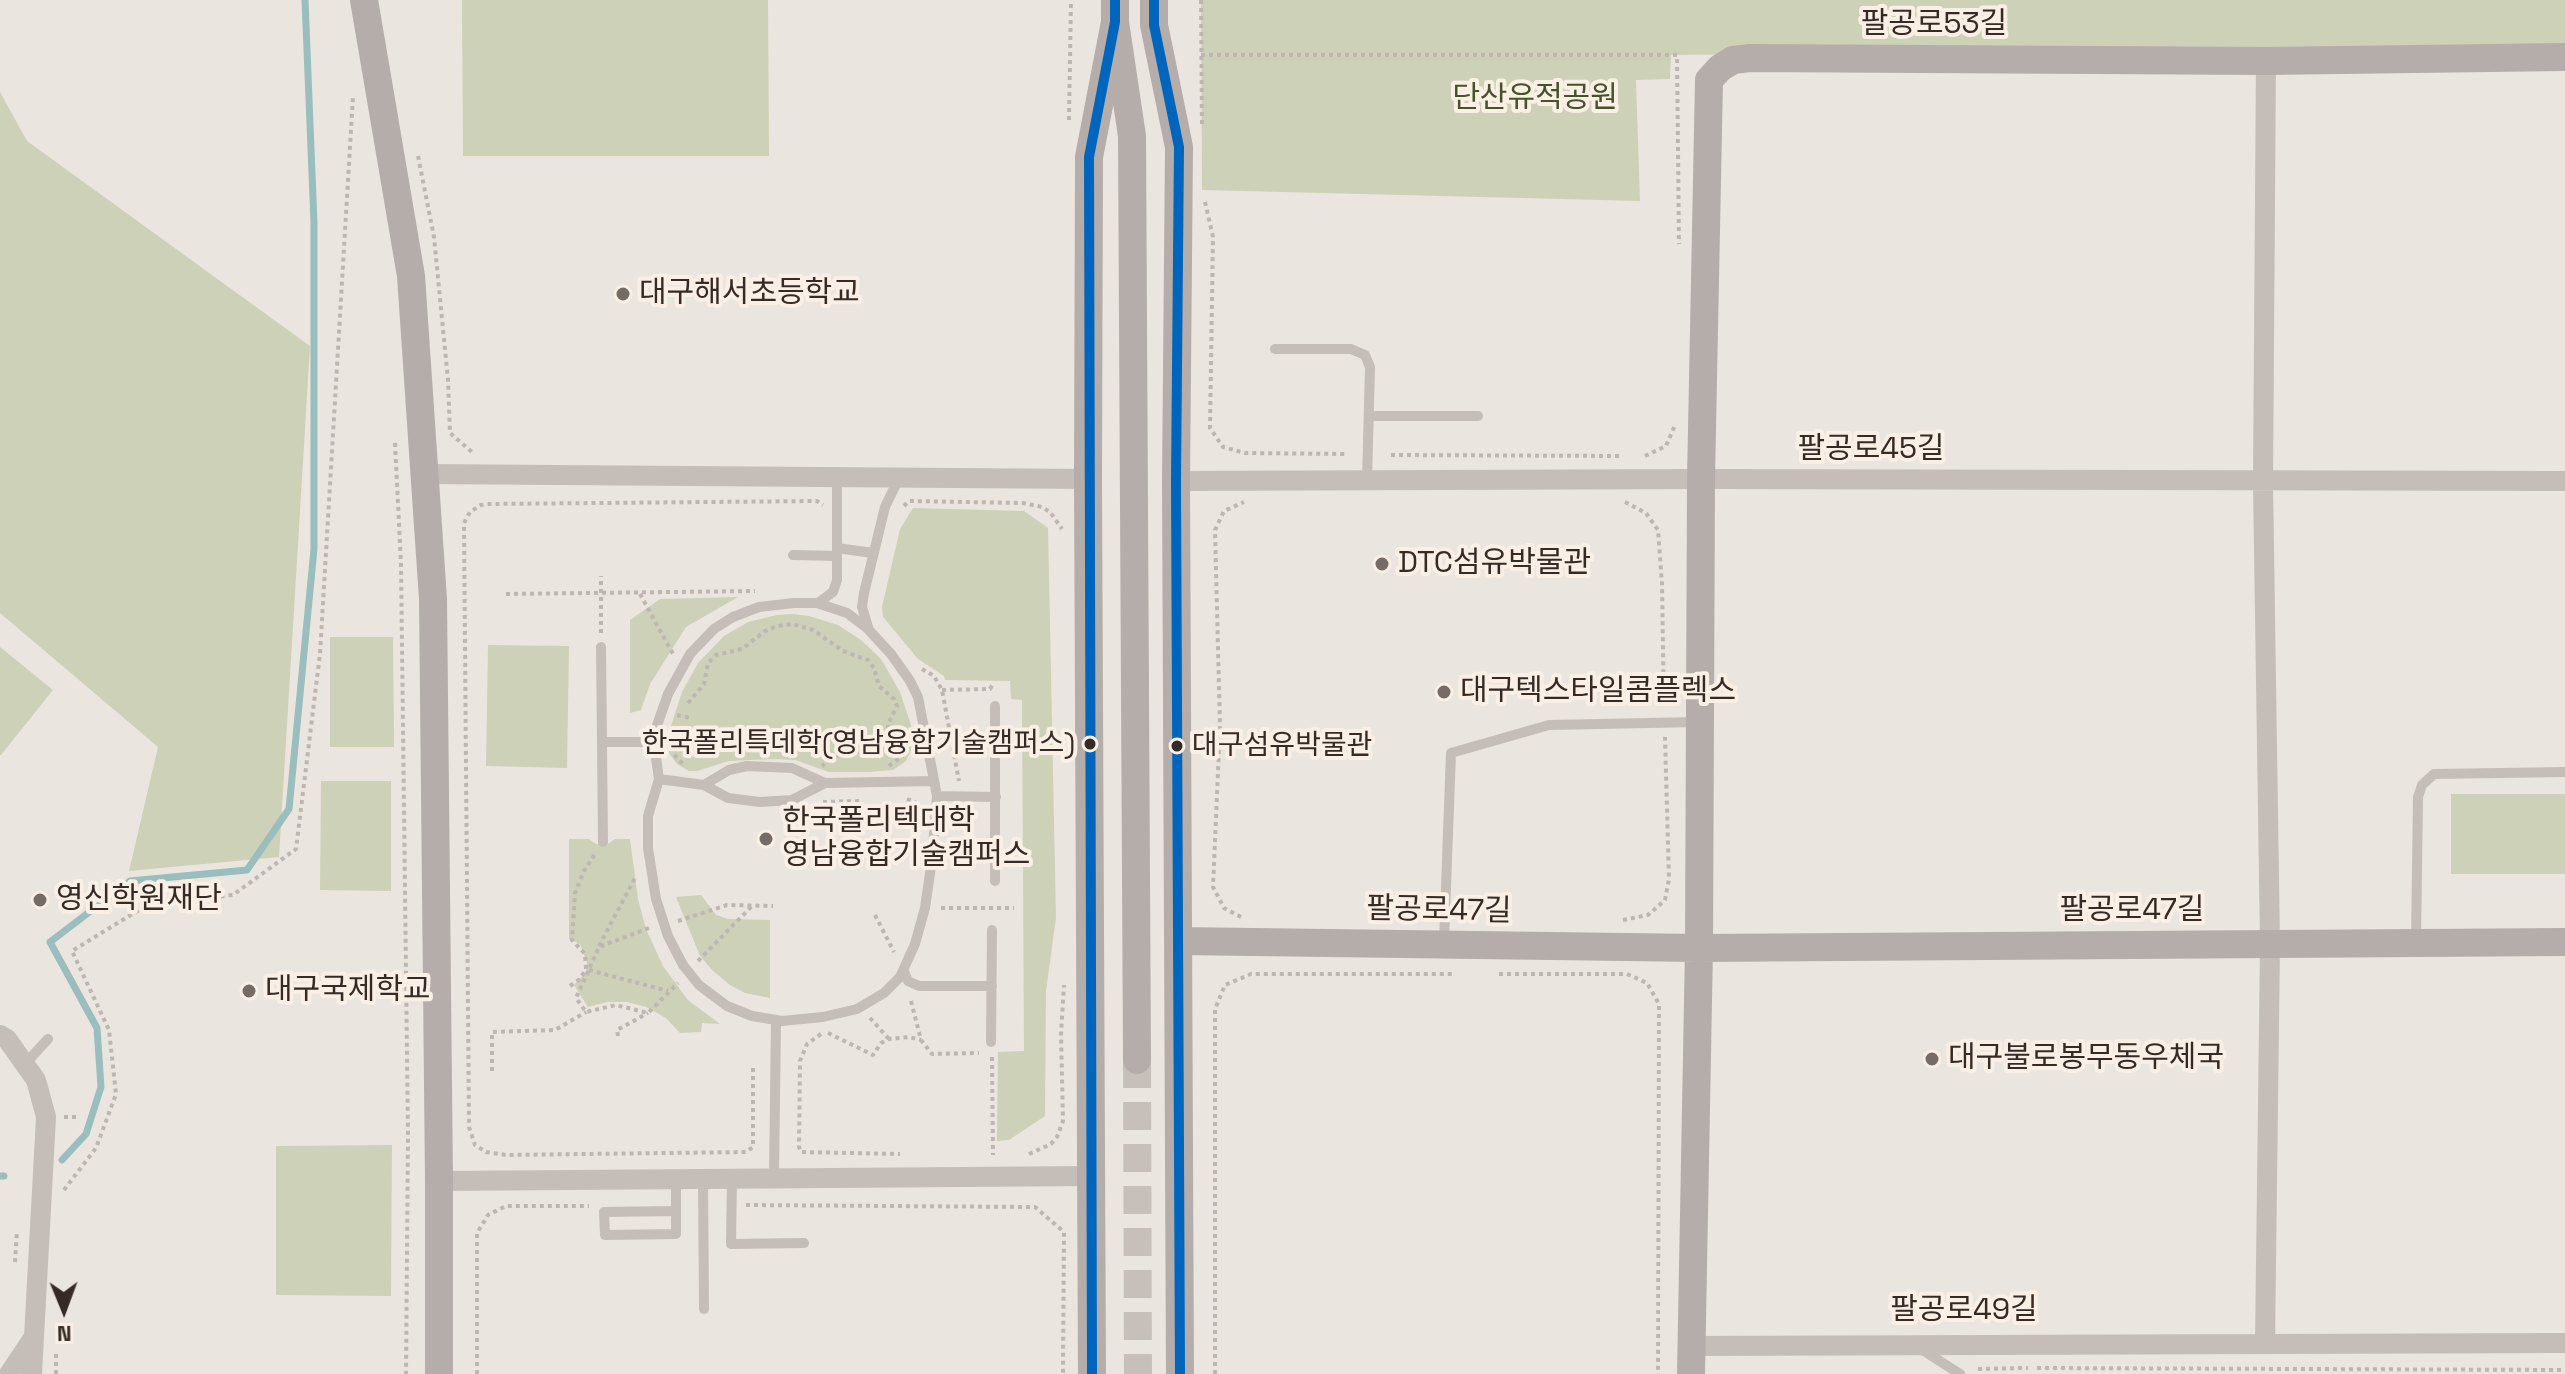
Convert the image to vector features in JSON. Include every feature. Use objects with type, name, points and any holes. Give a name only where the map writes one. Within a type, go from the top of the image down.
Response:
[{"type":"street","points":[[364,0],[411,276],[433,599],[439,1374]]},
{"type":"street","points":[[1115,11],[1132,136],[1137,1060]]},
{"type":"street","points":[[1092,1374],[1089,157],[1115,11]]},
{"type":"street","points":[[1132,136],[1154,13]]},
{"type":"street","points":[[1154,13],[1179,147],[1176,481],[1180,1374]]},
{"type":"street","name":"팔공로53길","points":[[1699,948],[1701,479],[1707,96],[1709,80],[1720,68],[1733,60],[1750,58],[2266,61],[2565,57]]},
{"type":"street","points":[[2265,1344],[2270,944],[2263,482],[2266,61]]},
{"type":"street","points":[[425,474],[1088,479]]},
{"type":"street","name":"팔공로45길","points":[[1176,481],[2565,481]]},
{"type":"street","name":"팔공로47길","points":[[1179,941],[1699,948],[2565,942]]},
{"type":"street","points":[[1691,1360],[1699,948]]},
{"type":"street","points":[[0,1035],[7,1039],[36,1080],[46,1117],[32,1374]]},
{"type":"street","points":[[439,1181],[1093,1176]]},
{"type":"street","points":[[9,1374],[33,1338]]},
{"type":"street","name":"팔공로49길","points":[[1691,1360],[1915,1345],[2565,1343]]},
{"type":"lane","points":[[1275,349],[1351,349],[1365,355],[1370,367],[1367,480]]},
{"type":"lane","points":[[1370,416],[1478,416]]},
{"type":"lane","points":[[817,603],[835,589],[837,478]]},
{"type":"lane","points":[[871,633],[862,603],[885,507],[899,478]]},
{"type":"lane","points":[[793,555],[873,553]]},
{"type":"lane","points":[[817,603],[847,613],[871,633],[891,654],[918,697],[937,796],[928,892],[919,932],[904,971],[884,993],[857,1009],[823,1017],[776,1020],[743,1013],[718,1001],[694,979],[676,952],[656,899],[648,848],[649,808],[659,779],[653,742],[671,687],[690,654],[708,634],[733,617],[759,607],[817,603]]},
{"type":"lane","points":[[601,647],[603,842]]},
{"type":"lane","points":[[995,706],[995,881]]},
{"type":"lane","points":[[1444,945],[1451,753],[1549,725],[1700,722]]},
{"type":"lane","points":[[603,742],[653,742]]},
{"type":"lane","points":[[704,785],[729,770],[747,766],[784,767],[825,783],[934,781]]},
{"type":"lane","points":[[2416,943],[2418,797],[2422,785],[2434,774],[2565,772]]},
{"type":"lane","points":[[659,779],[704,785],[728,798],[760,802],[792,800],[825,783]]},
{"type":"lane","points":[[937,796],[996,797]]},
{"type":"lane","points":[[991,1042],[992,930]]},
{"type":"lane","points":[[904,971],[908,981],[915,985],[992,986]]},
{"type":"lane","points":[[774,1177],[776,1020]]},
{"type":"lane","points":[[25,1064],[48,1039]]},
{"type":"lane","points":[[732,1177],[731,1244],[804,1243]]},
{"type":"lane","points":[[676,1178],[676,1211],[676,1234],[605,1235],[604,1212],[676,1211]]},
{"type":"lane","points":[[703,1178],[704,1309]]},
{"type":"lane","points":[[1915,1345],[1960,1374]]},
{"type":"path","points":[[1069,126],[1071,0]]},
{"type":"path","points":[[1201,0],[1202,130]]},
{"type":"path","points":[[1201,55],[1677,55],[1679,247]]},
{"type":"path","points":[[41,1204],[58,1198],[96,1148],[116,1094],[109,1030],[72,951],[147,905],[233,895],[296,849],[320,654],[354,89],[359,119]]},
{"type":"path","points":[[416,145],[434,237],[450,433],[472,453],[481,453]]},
{"type":"path","points":[[1202,190],[1213,237],[1210,428],[1223,447],[1245,453],[1345,454]]},
{"type":"path","points":[[1391,455],[1647,456],[1666,446],[1675,428],[1676,413]]},
{"type":"path","points":[[395,432],[401,564],[408,1135],[406,1374]]},
{"type":"path","points":[[753,1068],[753,1147],[746,1152],[506,1155],[491,1154],[475,1145],[469,1127],[464,523],[470,512],[489,504],[817,501],[824,508]]},
{"type":"path","points":[[900,512],[909,501],[1023,503],[1050,512],[1062,531]]},
{"type":"path","points":[[1213,887],[1220,726],[1215,530],[1224,511],[1246,501]]},
{"type":"path","points":[[1611,502],[1627,502],[1646,513],[1658,530],[1664,720]]},
{"type":"path","points":[[601,576],[601,647]]},
{"type":"path","points":[[506,594],[765,591]]},
{"type":"path","points":[[640,594],[673,654]]},
{"type":"path","points":[[688,703],[704,684],[706,668],[712,658],[742,649],[772,628],[793,624],[813,630],[843,651],[868,660],[874,668],[879,686],[894,699],[897,706],[887,730],[888,740],[884,748],[875,752],[844,751],[824,766]]},
{"type":"path","points":[[916,664],[934,676],[942,690],[957,778],[964,784]]},
{"type":"path","points":[[942,690],[990,689],[994,682]]},
{"type":"path","points":[[891,719],[905,714]]},
{"type":"path","points":[[690,718],[677,715],[672,748],[678,760],[693,767]]},
{"type":"path","points":[[884,766],[897,762],[905,754],[910,734]]},
{"type":"path","points":[[1612,920],[1648,915],[1665,900],[1669,879],[1665,736]]},
{"type":"path","points":[[815,764],[839,766]]},
{"type":"path","points":[[570,986],[587,970],[585,954],[572,940],[575,893],[584,871],[603,842]]},
{"type":"path","points":[[586,1012],[576,998],[587,970],[637,874]]},
{"type":"path","points":[[937,921],[942,901]]},
{"type":"path","points":[[678,921],[722,906],[773,906]]},
{"type":"path","points":[[697,962],[752,906]]},
{"type":"path","points":[[941,908],[1014,908]]},
{"type":"path","points":[[675,911],[682,930]]},
{"type":"path","points":[[875,915],[896,954]]},
{"type":"path","points":[[599,947],[651,928]]},
{"type":"path","points":[[690,950],[704,969]]},
{"type":"path","points":[[587,970],[668,991]]},
{"type":"path","points":[[1215,1374],[1215,1009],[1225,985],[1251,974],[1455,974]]},
{"type":"path","points":[[1499,974],[1627,974],[1647,983],[1659,1004],[1658,1374]]},
{"type":"path","points":[[1024,1155],[1036,1153],[1051,1144],[1061,1129],[1061,1034],[1065,975]]},
{"type":"path","points":[[618,1036],[617,1030],[648,1013],[678,983]]},
{"type":"path","points":[[926,1000],[908,1001],[921,1040],[932,1054],[992,1053],[993,1155]]},
{"type":"path","points":[[492,1071],[492,1032],[555,1030],[586,1012],[616,1005],[648,1013]]},
{"type":"path","points":[[861,1021],[873,1016],[889,1039]]},
{"type":"path","points":[[833,1030],[811,1040],[800,1061],[801,1152],[900,1154]]},
{"type":"path","points":[[827,1032],[873,1055],[881,1043],[889,1039],[909,1037],[921,1040]]},
{"type":"path","points":[[477,1374],[477,1233],[488,1215],[506,1206],[598,1205]]},
{"type":"path","points":[[732,1205],[1035,1207],[1064,1232],[1063,1374]]},
{"type":"path","points":[[1978,1369],[2565,1370]]},
{"type":"green space","points":[[462,0],[768,0],[769,156],[463,156]]},
{"type":"green space","name":"단산유적공원","points":[[1201,0],[2565,0],[2565,46],[1671,55],[1670,79],[1636,80],[1640,201],[1202,190]]},
{"type":"green space","points":[[0,92],[27,141],[310,346],[279,857],[129,871],[158,747],[0,613]]},
{"type":"green space","points":[[913,508],[1024,511],[1048,528],[1056,918],[1046,991],[1045,1116],[1009,1140],[997,1141],[998,1052],[1024,1051],[1022,700],[1011,699],[1010,681],[945,680],[944,676],[918,659],[883,617],[882,607],[900,529]]},
{"type":"green space","points":[[738,597],[686,627],[650,684],[641,710],[630,713],[630,620],[660,599]]},
{"type":"green space","points":[[793,614],[838,625],[861,640],[881,659],[900,692],[911,725],[913,746],[906,761],[893,770],[869,772],[829,772],[795,760],[772,759],[729,761],[697,771],[689,771],[677,764],[669,753],[669,732],[682,692],[698,663],[724,636],[748,622]]},
{"type":"green space","points":[[330,637],[393,637],[394,747],[330,747]]},
{"type":"green space","points":[[488,645],[569,646],[567,768],[486,766]]},
{"type":"green space","points":[[0,647],[53,690],[1,755],[0,755]]},
{"type":"green space","points":[[321,781],[391,781],[391,891],[320,890]]},
{"type":"green space","points":[[2451,794],[2565,794],[2565,874],[2451,874]]},
{"type":"green space","points":[[569,839],[589,839],[596,844],[608,844],[615,839],[630,839],[638,899],[646,929],[663,966],[688,1000],[720,1024],[702,1023],[701,1032],[680,1033],[666,1018],[646,1007],[627,1002],[607,1002],[588,1007],[574,985],[586,972],[587,962],[580,944],[569,939]]},
{"type":"green space","points":[[701,895],[716,915],[728,919],[770,920],[770,998],[745,993],[730,985],[700,956],[676,897]]},
{"type":"green space","points":[[392,1145],[391,1296],[276,1295],[276,1146]]},
{"type":"waterway","points":[[62,1160],[86,1134],[101,1087],[97,1028],[50,942],[130,881],[247,870],[289,809],[314,549],[314,223],[305,0]]},
{"type":"tunnel","points":[[1137,1060],[1138,1374]]},
{"type":"transit line","points":[[1092,1374],[1089,157],[1115,22],[1115,0]]},
{"type":"transit line","points":[[1154,0],[1154,25],[1179,147],[1176,481],[1180,1374]]},
{"type":"place","name":"대구해서초등학교","points":[[623,294]]},
{"type":"place","name":"DTC섬유박물관","points":[[1382,564]]},
{"type":"place","name":"대구텍스타일콤플렉스","points":[[1444,692]]},
{"type":"place","name":"한국폴리특데학(영남융합기술캠퍼스)","points":[[1090,744]]},
{"type":"place","name":"대구섬유박물관","points":[[1177,746]]},
{"type":"place","name":"한국폴리텍대학 영남융합기술캠퍼스","points":[[766,839]]},
{"type":"place","name":"영신학원재단","points":[[40,900]]},
{"type":"place","name":"대구국제학교","points":[[249,991]]},
{"type":"place","name":"대구불로봉무동우체국","points":[[1932,1059]]}]
